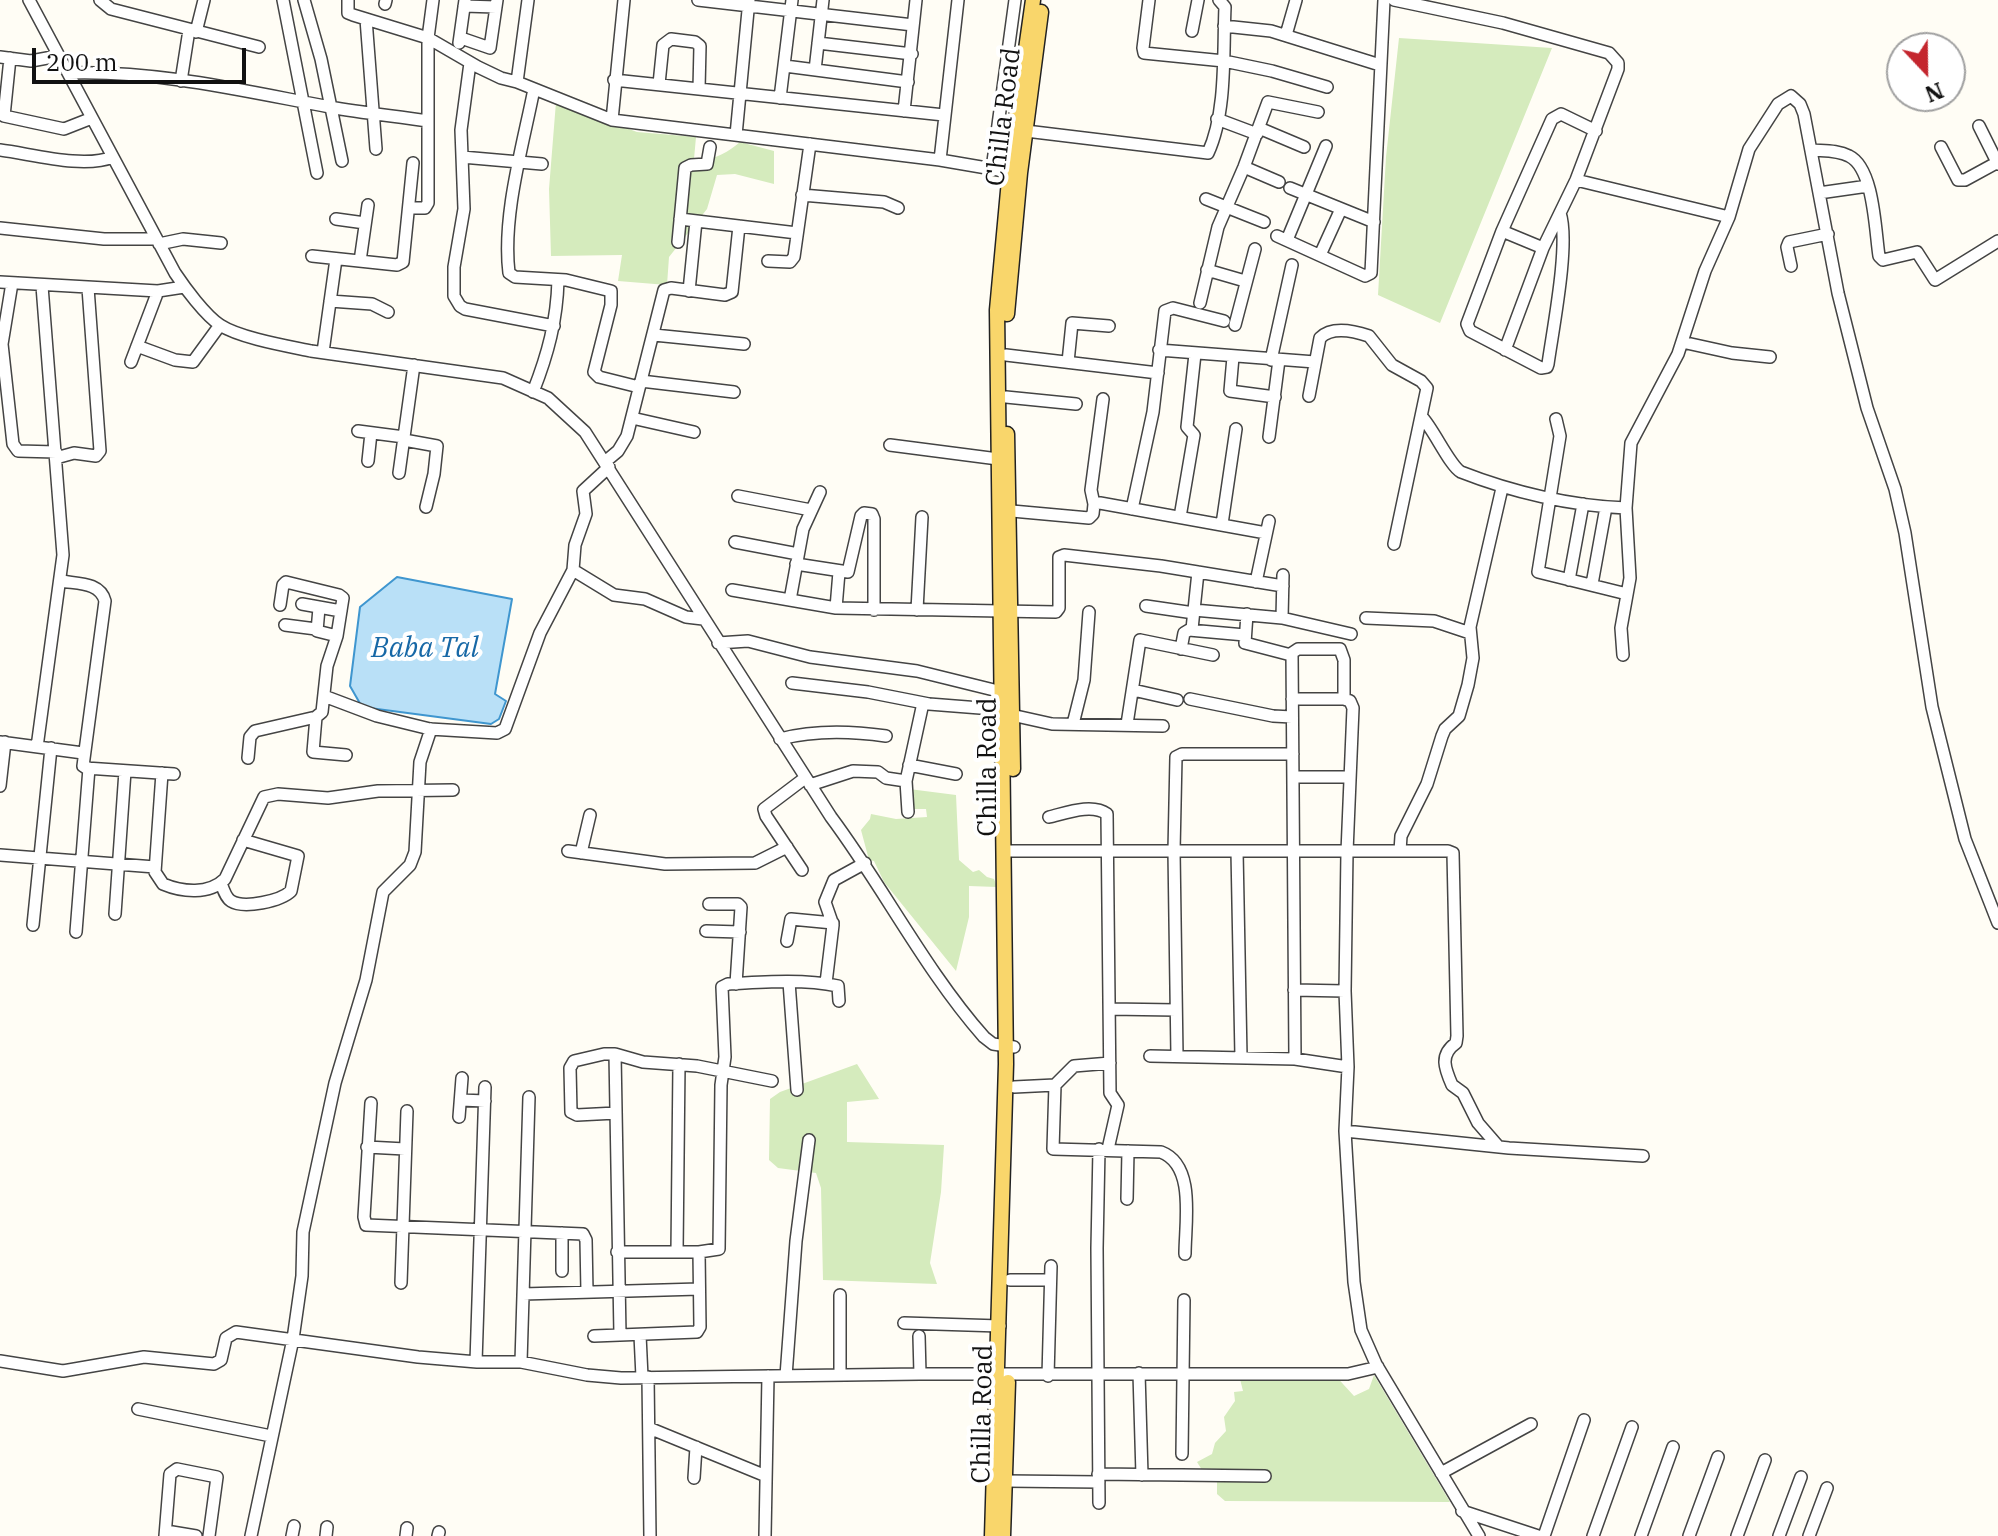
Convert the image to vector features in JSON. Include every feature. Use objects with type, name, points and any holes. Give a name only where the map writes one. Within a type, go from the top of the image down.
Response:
[{"type":"main road","points":[[1015,172],[1033,0]]},
{"type":"main road","name":"Chilla Road","points":[[992,1536],[1010,1280],[1008,1148],[1014,1087],[1010,1046],[1004,510],[1006,397],[1003,365],[1015,172],[1026,131],[1042,0]]},
{"type":"main road","points":[[1003,365],[998,459],[1004,510]]},
{"type":"main road","points":[[1006,611],[1002,692],[1007,715]]},
{"type":"main road","points":[[1003,1376],[1000,1326],[1010,1046]]},
{"type":"main road","name":"Chilla Road","points":[[1003,1376],[1006,1481],[1003,1536]]},
{"type":"street","points":[[29,0],[157,242],[184,287],[220,325],[281,345],[503,378],[548,398],[585,432],[780,739],[968,1018],[993,1044],[1010,1046]]},
{"type":"street","points":[[100,0],[106,7],[127,14],[259,47]]},
{"type":"street","points":[[127,14],[130,0]]},
{"type":"street","points":[[181,81],[204,0]]},
{"type":"street","points":[[283,0],[317,173]]},
{"type":"street","points":[[304,0],[342,161]]},
{"type":"street","points":[[348,0],[348,13],[428,38],[501,78],[612,120],[1015,172]]},
{"type":"street","points":[[409,208],[425,208],[428,203],[428,38],[433,0]]},
{"type":"street","points":[[517,82],[528,0]]},
{"type":"street","points":[[612,120],[624,0]]},
{"type":"street","points":[[703,0],[792,6],[821,15],[913,25]]},
{"type":"street","points":[[815,70],[823,0]]},
{"type":"street","points":[[904,111],[916,0]]},
{"type":"street","points":[[940,160],[958,0]]},
{"type":"street","points":[[992,169],[1015,0]]},
{"type":"street","points":[[1149,0],[1144,53],[1224,61],[1327,87]]},
{"type":"street","points":[[1192,31],[1198,0]]},
{"type":"street","points":[[1026,131],[1105,138],[1208,153],[1217,119],[1224,61],[1225,7],[1219,0]]},
{"type":"street","points":[[1286,35],[1296,0]]},
{"type":"street","points":[[1326,146],[1282,238],[1365,276],[1370,275],[1384,0]]},
{"type":"street","points":[[1394,0],[1503,23],[1609,53],[1616,58],[1618,69],[1596,131],[1543,248],[1505,350]]},
{"type":"street","points":[[454,53],[461,38],[465,3],[496,3],[490,48],[461,38]]},
{"type":"street","points":[[736,135],[748,4]]},
{"type":"street","points":[[780,98],[792,6]]},
{"type":"street","points":[[366,19],[376,149]]},
{"type":"street","points":[[1224,26],[1286,35],[1380,65]]},
{"type":"street","points":[[659,84],[663,45],[671,39],[695,42],[700,46],[699,89]]},
{"type":"street","points":[[818,43],[912,54]]},
{"type":"street","points":[[58,56],[31,61],[5,58],[4,116],[64,129],[92,118]]},
{"type":"street","points":[[470,63],[462,110],[464,209],[454,267],[456,302],[465,309],[554,326]]},
{"type":"street","points":[[785,66],[908,82]]},
{"type":"street","points":[[68,73],[103,72],[181,81],[428,121]]},
{"type":"street","points":[[614,80],[944,115]]},
{"type":"street","points":[[534,89],[509,238],[509,273],[515,277],[558,280],[611,291],[611,305],[594,372],[599,377],[640,384],[734,392]]},
{"type":"street","points":[[1623,655],[1621,628],[1630,578],[1626,508],[1631,443],[1672,367],[1704,274],[1729,217],[1749,149],[1778,104],[1791,96],[1800,104],[1812,150],[1835,279],[1867,408],[1895,489],[1905,533],[1932,707],[1969,852],[1998,923]]},
{"type":"street","points":[[1200,303],[1218,227],[1269,101],[1318,112]]},
{"type":"street","points":[[1560,213],[1564,235],[1547,367],[1541,368],[1470,331],[1467,324],[1502,231],[1554,116],[1561,114],[1596,131]]},
{"type":"street","points":[[1217,119],[1304,147]]},
{"type":"street","points":[[1941,147],[1958,180],[1965,180],[1998,163],[1979,126]]},
{"type":"street","points":[[768,261],[793,261],[810,144]]},
{"type":"street","points":[[678,242],[685,168],[707,164],[710,147]]},
{"type":"street","points":[[0,150],[85,162],[113,157]]},
{"type":"street","points":[[1812,150],[1848,155],[1862,168],[1868,186],[1879,256],[1883,260],[1917,252],[1935,280],[1998,241]]},
{"type":"street","points":[[462,157],[542,164]]},
{"type":"street","points":[[312,256],[397,265],[403,262],[413,163]]},
{"type":"street","points":[[1244,167],[1374,222]]},
{"type":"street","points":[[1576,180],[1729,217]]},
{"type":"street","points":[[1819,193],[1868,186]]},
{"type":"street","points":[[802,195],[884,202],[898,208]]},
{"type":"street","points":[[1206,199],[1264,222]]},
{"type":"street","points":[[360,261],[368,205]]},
{"type":"street","points":[[1320,255],[1341,209]]},
{"type":"street","points":[[336,219],[365,223]]},
{"type":"street","points":[[680,219],[797,233]]},
{"type":"street","points":[[689,291],[696,221]]},
{"type":"street","points":[[324,696],[377,716],[431,729],[497,733],[505,729],[540,633],[573,570],[575,545],[586,519],[583,491],[623,444],[664,290],[725,295],[732,292],[739,226]]},
{"type":"street","points":[[0,228],[104,239],[157,242],[183,239],[221,243]]},
{"type":"street","points":[[1502,231],[1543,248]]},
{"type":"street","points":[[1791,266],[1787,247],[1789,242],[1828,234]]},
{"type":"street","points":[[1132,509],[1153,412],[1167,308],[1229,323],[1255,249]]},
{"type":"street","points":[[323,352],[336,259]]},
{"type":"street","points":[[1269,437],[1275,397],[1275,360],[1292,265]]},
{"type":"street","points":[[1207,270],[1245,281]]},
{"type":"street","points":[[533,392],[554,326],[558,280]]},
{"type":"street","points":[[88,288],[100,451],[96,456],[18,451],[13,444],[2,344],[6,283],[158,291],[184,287]]},
{"type":"street","points":[[37,747],[63,555],[42,286]]},
{"type":"street","points":[[131,362],[158,291]]},
{"type":"street","points":[[330,301],[372,304],[388,312]]},
{"type":"street","points":[[1068,362],[1072,323],[1109,326]]},
{"type":"street","points":[[137,346],[175,360],[193,362],[220,325]]},
{"type":"street","points":[[1309,396],[1320,338],[1326,332],[1349,331],[1369,336],[1392,365],[1425,384],[1428,393],[1394,544]]},
{"type":"street","points":[[654,335],[744,344]]},
{"type":"street","points":[[1682,342],[1770,357]]},
{"type":"street","points":[[1159,350],[1315,362]]},
{"type":"street","points":[[1180,517],[1194,435],[1187,424],[1195,354]]},
{"type":"street","points":[[1233,357],[1230,391],[1275,397]]},
{"type":"street","points":[[1003,365],[1068,362],[1158,373]]},
{"type":"street","points":[[399,473],[414,365]]},
{"type":"street","points":[[1006,397],[1076,404]]},
{"type":"street","points":[[1004,510],[1089,518],[1093,514],[1091,490],[1103,399]]},
{"type":"street","points":[[1422,417],[1455,469],[1502,488],[1583,504],[1626,508]]},
{"type":"street","points":[[632,418],[694,432]]},
{"type":"street","points":[[1556,419],[1560,436],[1538,572],[1627,594]]},
{"type":"street","points":[[1222,524],[1236,429]]},
{"type":"street","points":[[358,431],[437,446],[426,507]]},
{"type":"street","points":[[368,461],[371,433]]},
{"type":"street","points":[[890,445],[998,459]]},
{"type":"street","points":[[1400,851],[1401,836],[1427,784],[1434,754],[1445,729],[1459,716],[1473,658],[1470,633],[1502,488]]},
{"type":"street","points":[[790,600],[797,559],[811,510],[820,492]]},
{"type":"street","points":[[738,496],[811,510]]},
{"type":"street","points":[[1094,504],[1222,524],[1267,527],[1256,582]]},
{"type":"street","points":[[1569,580],[1583,504]]},
{"type":"street","points":[[1592,584],[1606,507]]},
{"type":"street","points":[[735,542],[845,573],[850,570],[861,516],[864,513],[872,514],[874,610]]},
{"type":"street","points":[[917,610],[922,517]]},
{"type":"street","points":[[732,590],[836,608],[1058,611],[1061,555],[1256,582],[1283,580],[1282,618]]},
{"type":"street","points":[[573,570],[614,595],[645,599],[686,617],[703,619]]},
{"type":"street","points":[[836,608],[839,572]]},
{"type":"street","points":[[1192,629],[1198,572]]},
{"type":"street","points":[[61,581],[96,587],[104,595],[105,601],[83,766],[168,774],[155,867],[157,877],[173,888],[201,890],[221,883],[260,801],[270,794],[328,798],[378,791],[453,790]]},
{"type":"street","points":[[248,758],[250,737],[255,731],[316,717],[322,712],[327,666],[337,636],[341,596],[289,582],[283,585],[280,605]]},
{"type":"street","points":[[302,604],[341,611]]},
{"type":"street","points":[[1146,606],[1282,618],[1351,634]]},
{"type":"street","points":[[316,629],[319,608]]},
{"type":"street","points":[[1073,724],[1084,680],[1089,612]]},
{"type":"street","points":[[1247,614],[1245,643],[1291,655]]},
{"type":"street","points":[[1366,618],[1434,621],[1470,633]]},
{"type":"street","points":[[285,625],[316,629],[320,634],[337,636]]},
{"type":"street","points":[[1181,649],[1184,633],[1192,629],[1245,635]]},
{"type":"street","points":[[1127,724],[1140,640],[1213,655]]},
{"type":"street","points":[[718,643],[748,641],[810,657],[917,671],[1002,692]]},
{"type":"street","points":[[1291,655],[1298,649],[1340,649],[1344,660],[1344,699]]},
{"type":"street","points":[[1291,655],[1295,1059]]},
{"type":"street","points":[[792,683],[868,692],[923,703],[980,708],[1052,724],[1163,726]]},
{"type":"street","points":[[1133,690],[1177,700]]},
{"type":"street","points":[[1190,699],[1292,717]]},
{"type":"street","points":[[1292,699],[1344,699],[1350,701],[1353,708],[1347,852],[1345,991],[1348,1067],[1345,1131],[1354,1282],[1361,1330],[1378,1367],[1479,1536]]},
{"type":"street","points":[[908,812],[906,781],[923,703]]},
{"type":"street","points":[[316,717],[313,752],[346,755]]},
{"type":"street","points":[[251,1536],[293,1339],[302,1276],[303,1232],[335,1083],[366,980],[383,892],[414,859],[422,750],[431,729]]},
{"type":"street","points":[[780,739],[843,732],[886,736]]},
{"type":"street","points":[[0,786],[2,742],[83,753]]},
{"type":"street","points":[[33,925],[51,748]]},
{"type":"street","points":[[1177,1056],[1175,762],[1179,755],[1293,754]]},
{"type":"street","points":[[909,765],[956,774]]},
{"type":"street","points":[[76,932],[89,768]]},
{"type":"street","points":[[115,914],[125,771]]},
{"type":"street","points":[[802,870],[764,809],[808,781],[853,771],[878,772],[886,778],[906,781]]},
{"type":"street","points":[[1293,777],[1349,777]]},
{"type":"street","points":[[1049,817],[1076,810],[1105,812],[1108,819],[1110,1095],[1116,1098],[1118,1105],[1104,1149],[1098,1374],[1099,1503]]},
{"type":"street","points":[[581,853],[590,815]]},
{"type":"street","points":[[221,883],[228,898],[238,903],[280,900],[291,891],[298,856],[243,840]]},
{"type":"street","points":[[568,851],[665,864],[755,863],[787,847]]},
{"type":"street","points":[[1008,851],[1453,853],[1457,1036],[1456,1043],[1446,1052],[1447,1070],[1452,1085],[1463,1093],[1478,1123],[1498,1146]]},
{"type":"street","points":[[1237,851],[1241,1057]]},
{"type":"street","points":[[0,855],[155,867]]},
{"type":"street","points":[[826,983],[833,923],[825,906],[830,886],[838,876],[865,863]]},
{"type":"street","points":[[709,904],[738,904],[741,911],[736,984]]},
{"type":"street","points":[[787,941],[791,919],[833,923]]},
{"type":"street","points":[[706,931],[740,932]]},
{"type":"street","points":[[789,982],[797,1090]]},
{"type":"street","points":[[617,1252],[716,1251],[720,1245],[725,1057],[721,991],[725,985],[826,983],[838,986],[839,1001]]},
{"type":"street","points":[[1294,990],[1345,991]]},
{"type":"street","points":[[1110,1009],[1176,1010]]},
{"type":"street","points":[[616,1113],[573,1114],[570,1108],[571,1063],[592,1056],[615,1054],[643,1062],[679,1064],[772,1081]]},
{"type":"street","points":[[615,1054],[620,1335]]},
{"type":"street","points":[[1150,1056],[1295,1059],[1348,1067]]},
{"type":"street","points":[[1014,1087],[1055,1085],[1074,1066],[1110,1063]]},
{"type":"street","points":[[677,1252],[679,1064]]},
{"type":"street","points":[[459,1117],[462,1078]]},
{"type":"street","points":[[1055,1085],[1053,1149],[1161,1152],[1178,1163],[1184,1179],[1185,1254]]},
{"type":"street","points":[[476,1362],[485,1087]]},
{"type":"street","points":[[521,1362],[529,1097]]},
{"type":"street","points":[[461,1100],[485,1101]]},
{"type":"street","points":[[371,1103],[364,1222],[370,1226],[585,1235],[587,1292]]},
{"type":"street","points":[[401,1283],[407,1111]]},
{"type":"street","points":[[1345,1131],[1643,1156]]},
{"type":"street","points":[[786,1376],[796,1241],[809,1140]]},
{"type":"street","points":[[367,1147],[405,1149]]},
{"type":"street","points":[[1127,1199],[1128,1151]]},
{"type":"street","points":[[562,1233],[562,1271]]},
{"type":"street","points":[[594,1336],[697,1332],[700,1327],[699,1252]]},
{"type":"street","points":[[1048,1376],[1051,1266]]},
{"type":"street","points":[[1010,1280],[1050,1280]]},
{"type":"street","points":[[523,1294],[699,1289]]},
{"type":"street","points":[[840,1295],[840,1375]]},
{"type":"street","points":[[1182,1454],[1184,1300]]},
{"type":"street","points":[[904,1323],[1000,1326]]},
{"type":"street","points":[[0,1361],[63,1371],[144,1357],[214,1364],[221,1360],[226,1338],[236,1332],[418,1357],[521,1362],[587,1375],[645,1377],[1348,1374],[1378,1367]]},
{"type":"street","points":[[640,1335],[649,1428],[650,1536]]},
{"type":"street","points":[[919,1336],[920,1374]]},
{"type":"street","points":[[1139,1373],[1142,1475]]},
{"type":"street","points":[[765,1536],[768,1376]]},
{"type":"street","points":[[138,1409],[271,1436]]},
{"type":"street","points":[[1544,1536],[1584,1420]]},
{"type":"street","points":[[1441,1473],[1531,1424]]},
{"type":"street","points":[[1593,1536],[1632,1427]]},
{"type":"street","points":[[649,1428],[766,1476]]},
{"type":"street","points":[[694,1478],[696,1447]]},
{"type":"street","points":[[1641,1536],[1673,1447]]},
{"type":"street","points":[[1689,1536],[1718,1457]]},
{"type":"street","points":[[1737,1536],[1765,1460]]},
{"type":"street","points":[[196,1536],[166,1533],[170,1474],[177,1469],[217,1477],[209,1536]]},
{"type":"street","points":[[1006,1481],[1142,1475],[1265,1476]]},
{"type":"street","points":[[1779,1536],[1801,1477]]},
{"type":"street","points":[[1809,1536],[1827,1488]]},
{"type":"street","points":[[1462,1511],[1538,1536]]},
{"type":"green space","points":[[1399,38],[1552,48],[1440,323],[1378,295],[1386,157]]},
{"type":"green space","points":[[556,102],[637,132],[696,137],[694,159],[719,156],[740,142],[774,151],[774,184],[735,174],[717,175],[707,209],[669,257],[667,285],[618,281],[622,255],[551,256],[549,189]]},
{"type":"green space","points":[[909,789],[956,795],[959,860],[973,872],[979,870],[994,879],[997,887],[969,886],[969,917],[956,971],[884,882],[874,861],[869,860],[861,830],[871,814],[896,819],[927,817],[926,809],[910,809]]},
{"type":"green space","points":[[857,1064],[879,1099],[847,1102],[847,1142],[944,1145],[941,1192],[930,1263],[937,1284],[823,1280],[821,1188],[816,1173],[778,1168],[769,1160],[770,1099],[780,1092]]},
{"type":"green space","points":[[1332,1372],[1354,1396],[1369,1389],[1374,1375],[1450,1502],[1225,1501],[1217,1494],[1217,1478],[1207,1478],[1197,1462],[1212,1454],[1215,1443],[1226,1431],[1224,1417],[1235,1401],[1234,1392],[1243,1391],[1240,1379]]},
{"type":"water","name":"Baba Tal","points":[[397,577],[512,599],[495,694],[506,701],[499,719],[491,724],[362,707],[350,686],[360,607]]}]
